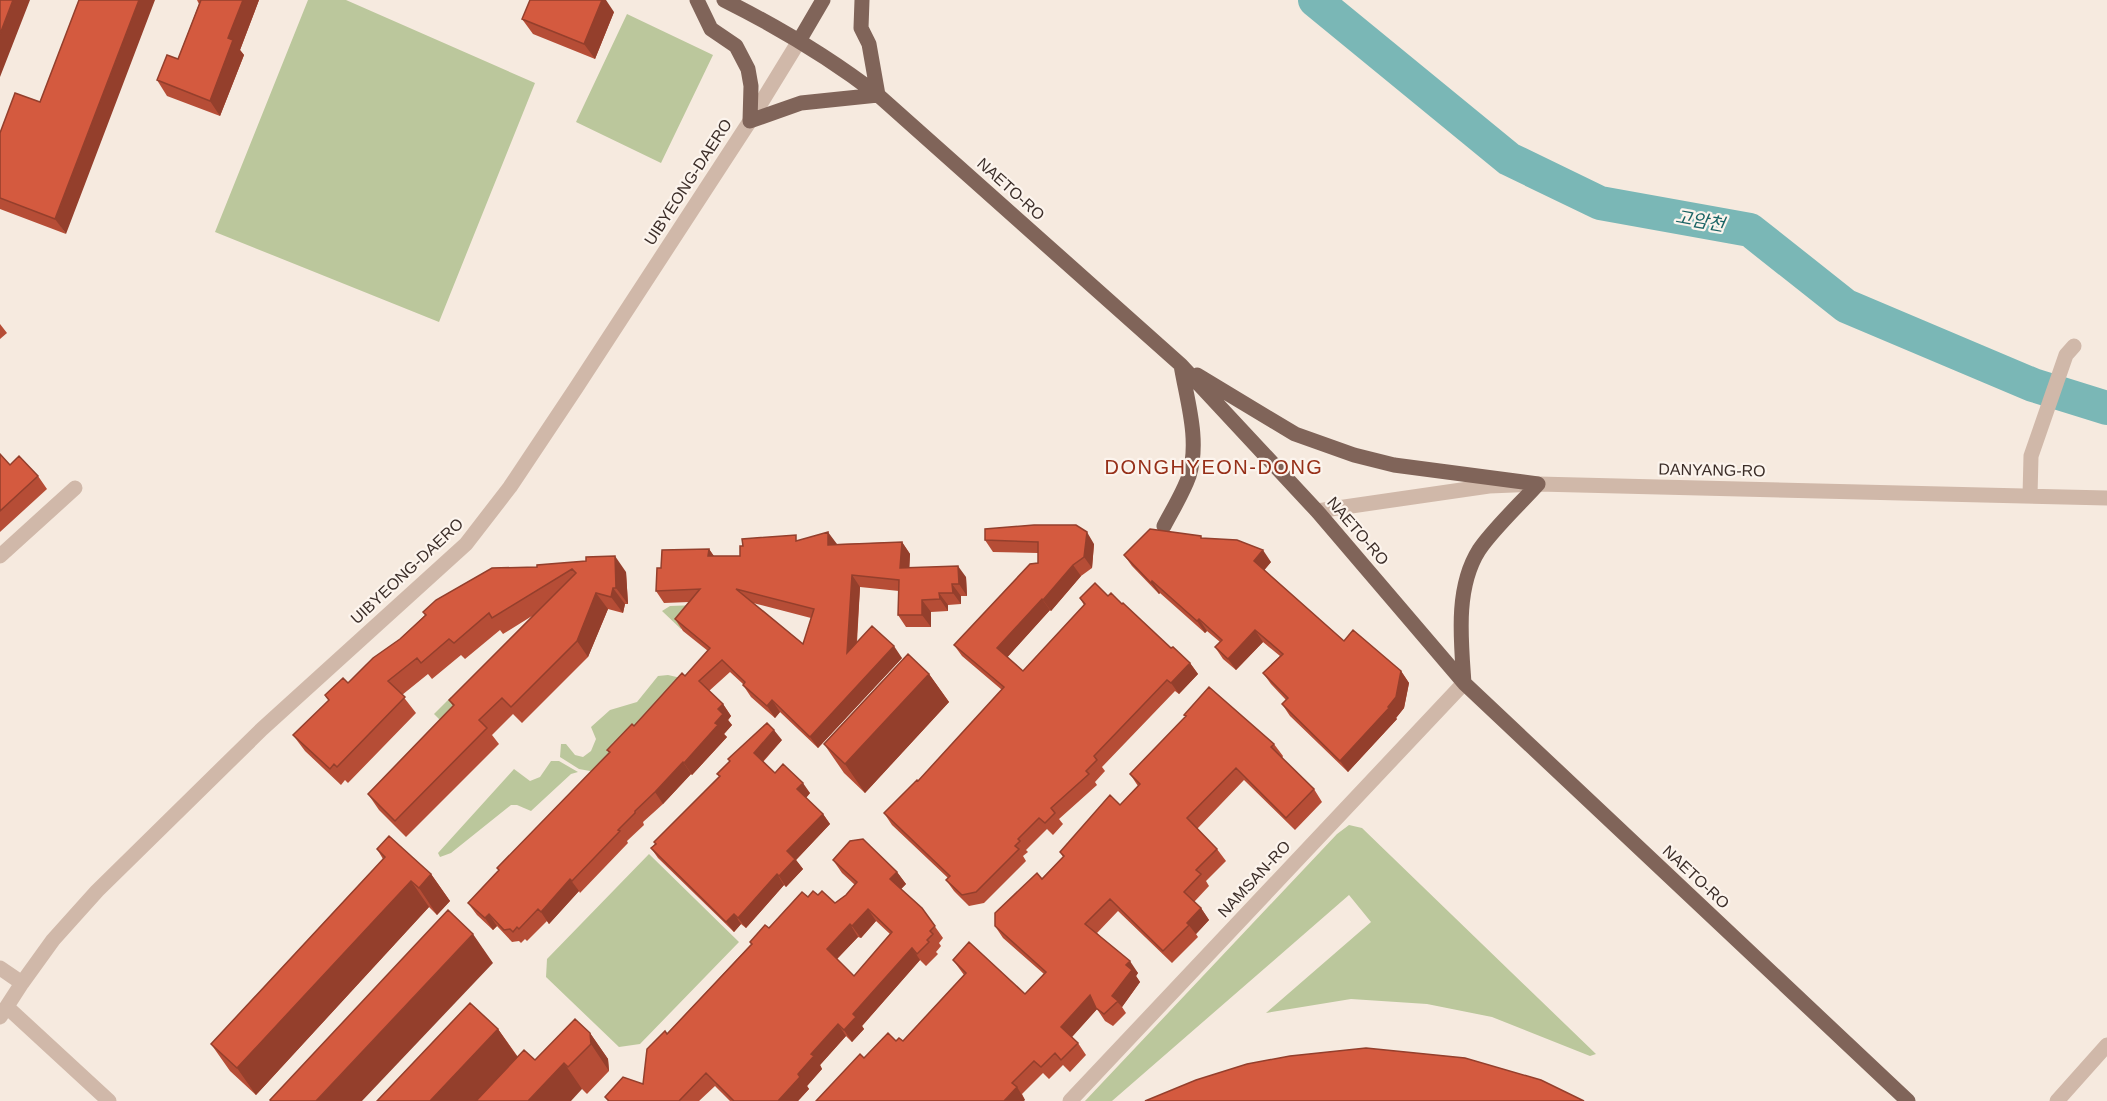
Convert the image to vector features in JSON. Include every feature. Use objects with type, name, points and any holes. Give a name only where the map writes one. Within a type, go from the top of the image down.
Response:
[{"type":"main road","points":[[697,0],[711,29],[736,46],[748,69],[751,86],[750,121],[801,103],[878,95],[869,44],[861,28],[862,0]]},
{"type":"main road","name":"NAETO-RO","points":[[724,0],[837,63],[878,95],[1181,365],[1317,511],[1464,683],[1908,1101]]},
{"type":"main road","name":"UIBYEONG-DAERO","points":[[799,41],[823,0]]},
{"type":"main road","points":[[1181,365],[1295,434],[1354,455],[1394,465],[1538,484]]},
{"type":"main road","points":[[1164,525],[1184,488],[1192,462],[1194,440],[1181,365]]},
{"type":"main road","points":[[1464,683],[1460,637],[1464,594],[1471,565],[1480,548],[1538,484]]},
{"type":"street","name":"UIBYEONG-DAERO","points":[[4,1012],[22,982],[53,940],[97,891],[262,729],[466,544],[510,487],[576,388],[750,121],[799,41]]},
{"type":"street","points":[[2030,496],[2031,456],[2070,350]]},
{"type":"street","name":"DANYANG-RO","points":[[1317,511],[1488,486],[1538,484],[2107,498]]},
{"type":"street","points":[[0,556],[75,488]]},
{"type":"street","name":"NAMSAN-RO","points":[[1070,1101],[1464,683]]},
{"type":"street","points":[[0,968],[22,982]]},
{"type":"street","points":[[4,1012],[109,1101]]},
{"type":"street","points":[[2057,1101],[2107,1045]]},
{"type":"green space","points":[[308,0],[346,0],[535,83],[439,322],[215,232]]},
{"type":"green space","points":[[627,14],[713,55],[661,163],[576,122]]},
{"type":"green space","points":[[697,605],[700,609],[681,629],[662,611],[670,606]]},
{"type":"green space","points":[[668,675],[690,680],[597,780],[590,771],[579,769],[560,757],[561,744],[566,744],[575,755],[583,757],[591,751],[596,739],[591,727],[610,710],[637,702],[658,676]]},
{"type":"green space","points":[[451,697],[459,706],[442,722],[434,714]]},
{"type":"green space","points":[[551,761],[559,761],[578,772],[571,774],[531,811],[511,805],[451,853],[440,857],[438,853],[514,769],[530,781],[540,777]]},
{"type":"green space","points":[[1349,825],[1362,828],[1596,1054],[1590,1056],[1492,1017],[1427,1004],[1351,999],[1266,1013],[1371,922],[1349,895],[1112,1101],[1085,1101],[1337,834]]},
{"type":"green space","points":[[649,854],[739,942],[640,1044],[619,1047],[546,977],[547,959]]},
{"type":"building","points":[[0,0],[13,0],[0,34]]},
{"type":"building","points":[[79,0],[139,0],[55,219],[0,198],[0,133],[15,93],[40,102]]},
{"type":"building","points":[[201,0],[243,0],[228,38],[233,40],[210,101],[157,80],[167,55],[178,59]]},
{"type":"building","points":[[530,0],[602,0],[584,44],[522,19]]},
{"type":"building","points":[[0,454],[10,465],[19,456],[38,476],[0,511]]},
{"type":"building","points":[[1034,525],[1076,525],[1087,532],[1084,557],[1073,565],[997,648],[1023,671],[1085,604],[1080,598],[1095,583],[1108,596],[1111,593],[1123,603],[1190,663],[1171,683],[1167,680],[1094,756],[1097,760],[1086,771],[1089,774],[1051,808],[1055,813],[1045,823],[1039,818],[1018,839],[1020,841],[1015,846],[1019,849],[976,892],[962,895],[946,880],[950,876],[884,813],[918,781],[1004,687],[954,645],[1030,564],[1038,563],[1038,542],[985,540],[985,529]]},
{"type":"building","points":[[1150,529],[1201,536],[1201,538],[1237,540],[1263,550],[1254,561],[1344,641],[1353,630],[1401,671],[1396,697],[1389,708],[1340,761],[1282,704],[1288,698],[1263,673],[1283,654],[1255,630],[1228,659],[1215,647],[1222,640],[1152,581],[1151,583],[1124,555]]},
{"type":"building","points":[[828,532],[828,545],[902,542],[900,568],[958,566],[959,584],[952,584],[953,593],[939,593],[940,599],[922,600],[922,615],[898,615],[899,580],[852,575],[847,653],[872,626],[894,646],[810,737],[772,700],[767,706],[743,685],[745,682],[722,660],[699,681],[723,704],[718,709],[723,714],[715,723],[718,725],[684,763],[635,811],[618,830],[620,831],[572,881],[570,879],[541,912],[538,909],[519,929],[517,927],[513,932],[510,929],[504,930],[489,914],[485,918],[468,903],[499,870],[497,868],[610,752],[607,750],[632,724],[634,726],[682,673],[685,676],[710,648],[675,619],[700,589],[656,591],[657,568],[661,568],[662,550],[709,549],[708,556],[740,556],[740,546],[743,546],[742,539],[796,535],[796,541]],"holes":[[[736,589],[814,609],[803,644]]]},
{"type":"building","points":[[615,556],[616,588],[613,588],[611,597],[596,593],[577,641],[511,707],[502,698],[479,720],[487,728],[395,821],[368,794],[454,705],[449,700],[576,573],[572,569],[492,618],[489,613],[454,643],[449,639],[421,663],[417,658],[388,681],[405,697],[337,767],[334,764],[330,769],[293,735],[329,700],[325,695],[343,678],[348,683],[373,658],[400,639],[426,615],[423,612],[436,600],[492,568],[537,567],[537,565],[586,561],[586,557]]},
{"type":"building","points":[[908,654],[929,674],[845,764],[824,744]]},
{"type":"building","points":[[1209,687],[1274,744],[1271,747],[1314,789],[1286,818],[1236,768],[1187,818],[1217,849],[1196,870],[1201,874],[1184,892],[1201,908],[1187,923],[1189,925],[1163,951],[1110,899],[1085,924],[1130,961],[1126,965],[1132,970],[1112,996],[1118,1001],[1104,1014],[1096,1008],[1090,995],[1061,1027],[1078,1043],[1061,1060],[1055,1053],[1041,1067],[1034,1061],[1012,1083],[1017,1087],[1004,1101],[816,1101],[860,1054],[864,1058],[888,1033],[896,1041],[899,1038],[903,1041],[966,973],[953,960],[969,942],[1025,994],[1046,972],[995,926],[995,913],[1037,873],[1042,879],[1064,856],[1060,852],[1110,795],[1120,805],[1140,784],[1130,774],[1186,716],[1184,715]]},
{"type":"building","points":[[767,723],[774,730],[754,753],[775,773],[783,764],[803,783],[797,789],[823,814],[787,851],[795,859],[779,876],[777,874],[738,918],[734,914],[726,922],[651,848],[656,844],[654,842],[720,776],[717,774],[730,761],[728,759]]},
{"type":"building","points":[[389,836],[431,874],[419,888],[411,881],[237,1068],[211,1044],[385,857],[377,849]]},
{"type":"building","points":[[863,839],[897,872],[890,879],[922,908],[935,926],[930,931],[933,934],[927,940],[929,942],[917,954],[912,948],[853,1014],[856,1017],[844,1030],[838,1024],[811,1054],[814,1056],[798,1074],[800,1077],[778,1101],[734,1101],[706,1073],[679,1101],[609,1101],[605,1097],[623,1077],[643,1084],[647,1049],[665,1031],[667,1034],[752,944],[750,942],[765,925],[769,928],[802,892],[808,897],[813,891],[818,895],[822,891],[835,903],[846,895],[857,882],[833,860],[850,841]],"holes":[[[868,909],[892,932],[854,976],[827,949],[850,924],[852,926]]]},
{"type":"building","points":[[448,910],[473,934],[316,1101],[271,1101],[270,1100]]},
{"type":"building","points":[[470,1003],[498,1029],[430,1101],[377,1101]]},
{"type":"building","points":[[575,1019],[590,1033],[591,1044],[568,1067],[564,1063],[528,1101],[476,1101],[524,1050],[535,1060]]},
{"type":"building","points":[[1366,1048],[1465,1058],[1541,1080],[1584,1101],[1145,1101],[1196,1080],[1247,1064],[1290,1056]]},
{"type":"waterway","name":"고암천","points":[[1315,0],[1509,159],[1600,203],[1750,230],[1846,306],[2033,385],[2107,408]]},
{"type":"district","name":"DONGHYEON-DONG","points":[[1214,467]]}]
